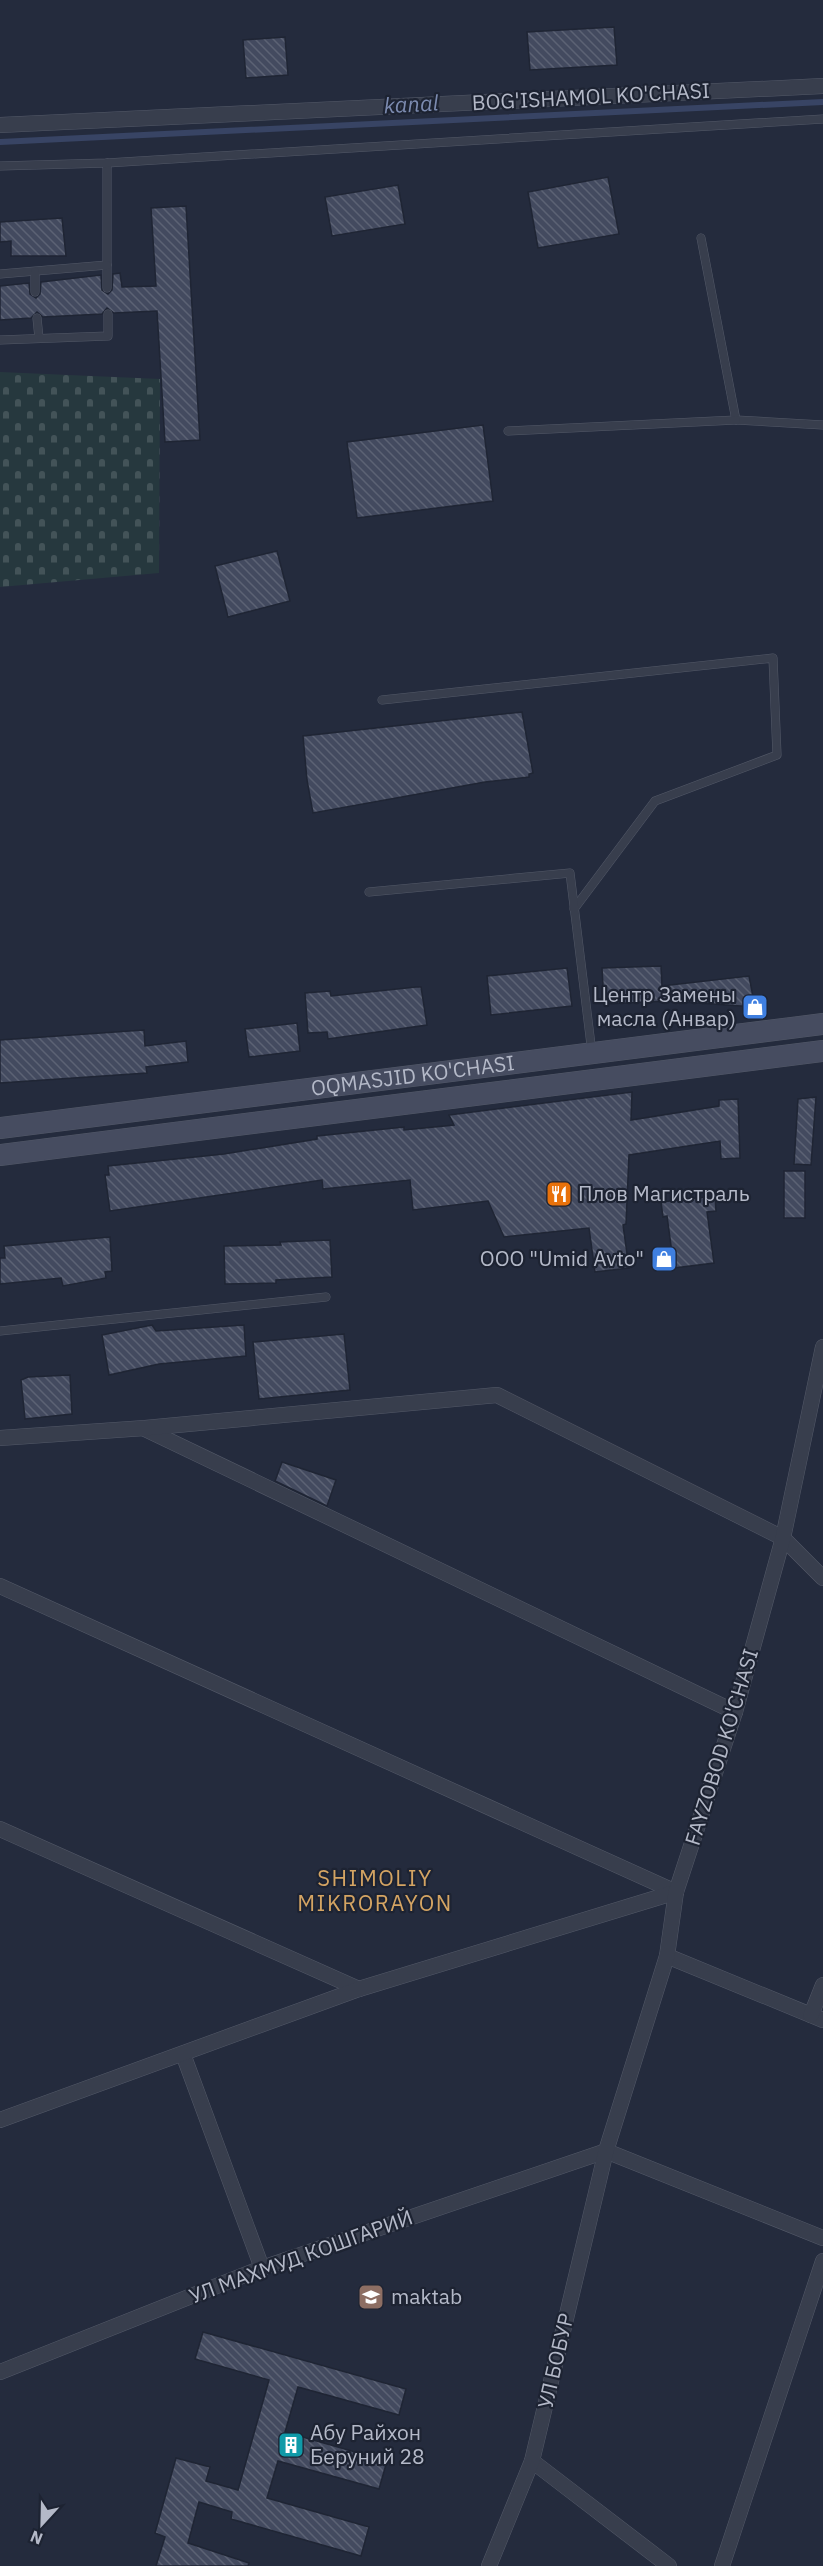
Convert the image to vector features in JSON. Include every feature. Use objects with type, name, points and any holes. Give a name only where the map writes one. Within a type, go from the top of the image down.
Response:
[{"type":"main road","name":"OQMASJID KO'CHASI","points":[[0,1128],[823,1024]]},
{"type":"main road","name":"OQMASJID KO'CHASI","points":[[0,1155],[823,1051]]},
{"type":"street","name":"BOG'ISHAMOL KO'CHASI","points":[[0,125],[823,86]]},
{"type":"street","name":"FAYZOBOD KO'CHASI","points":[[606,2151],[667,1956],[675,1892],[735,1712],[783,1538],[823,1347]]},
{"type":"street","points":[[0,1437],[145,1428],[497,1395],[783,1538],[823,1578]]},
{"type":"street","points":[[145,1428],[735,1712]]},
{"type":"street","points":[[0,1586],[675,1892]]},
{"type":"street","points":[[0,1829],[359,1989]]},
{"type":"street","points":[[0,2120],[359,1989],[675,1892]]},
{"type":"street","points":[[667,1956],[817,2017],[823,1985]]},
{"type":"street","points":[[183,2054],[262,2268]]},
{"type":"street","points":[[606,2151],[823,2238]]},
{"type":"street","name":"УЛ МАХМУД КОШГАРИЙ","points":[[0,2372],[262,2268],[606,2151]]},
{"type":"street","name":"УЛ БОБУР","points":[[489,2566],[532,2461],[606,2151]]},
{"type":"street","points":[[722,2566],[823,2261]]},
{"type":"street","points":[[532,2461],[669,2566]]},
{"type":"lane","points":[[0,166],[107,163],[823,119]]},
{"type":"lane","points":[[107,163],[108,288]]},
{"type":"lane","points":[[701,238],[736,420]]},
{"type":"lane","points":[[0,274],[107,265]]},
{"type":"lane","points":[[35,272],[35,292]]},
{"type":"lane","points":[[0,340],[108,336],[108,314]]},
{"type":"lane","points":[[37,318],[39,338]]},
{"type":"lane","points":[[508,432],[736,420],[823,425]]},
{"type":"lane","points":[[382,700],[773,658],[777,754],[655,801],[574,909]]},
{"type":"lane","points":[[369,892],[570,873],[592,1054]]},
{"type":"lane","points":[[0,1331],[326,1297]]},
{"type":"green space","points":[[0,372],[160,379],[159,573],[0,587]]},
{"type":"building","points":[[614,27],[617,65],[530,70],[527,32]]},
{"type":"building","points":[[285,37],[288,75],[246,78],[243,40]]},
{"type":"building","points":[[608,177],[619,234],[538,248],[528,192]]},
{"type":"building","points":[[398,185],[405,224],[332,236],[325,197]]},
{"type":"building","points":[[186,206],[200,440],[165,442],[157,311],[114,313],[107,308],[102,314],[43,317],[37,312],[31,318],[0,320],[0,286],[29,283],[30,294],[36,298],[40,294],[41,282],[101,275],[102,290],[108,294],[112,290],[113,274],[120,273],[122,287],[156,286],[151,208]]},
{"type":"building","points":[[62,218],[66,256],[11,256],[11,241],[0,242],[0,222]]},
{"type":"building","points":[[483,425],[493,501],[357,518],[347,442]]},
{"type":"building","points":[[277,551],[290,601],[228,617],[215,566]]},
{"type":"building","points":[[522,712],[533,773],[529,774],[529,777],[485,782],[313,813],[303,736]]},
{"type":"building","points":[[661,966],[662,986],[749,976],[755,1007],[669,1001],[604,1004],[602,968]]},
{"type":"building","points":[[567,968],[572,1006],[491,1015],[487,976]]},
{"type":"building","points":[[421,987],[427,1025],[328,1039],[327,1032],[308,1033],[305,993],[330,991],[331,996]]},
{"type":"building","points":[[297,1023],[300,1051],[249,1057],[245,1029]]},
{"type":"building","points":[[144,1030],[145,1046],[186,1041],[188,1062],[146,1067],[147,1073],[0,1083],[0,1040]]},
{"type":"building","points":[[632,1092],[631,1120],[719,1106],[719,1100],[738,1099],[740,1158],[721,1159],[720,1141],[629,1155],[626,1224],[623,1225],[629,1268],[595,1272],[589,1228],[504,1237],[488,1201],[413,1210],[410,1180],[323,1189],[322,1180],[110,1211],[105,1175],[109,1175],[108,1166],[224,1154],[317,1139],[317,1136],[404,1127],[404,1130],[454,1125],[449,1115]]},
{"type":"building","points":[[816,1097],[811,1165],[794,1164],[798,1099]]},
{"type":"building","points":[[784,1171],[805,1171],[805,1218],[784,1218]]},
{"type":"building","points":[[715,1196],[716,1211],[707,1212],[714,1263],[674,1268],[667,1216],[663,1217],[661,1202]]},
{"type":"building","points":[[110,1237],[112,1271],[105,1272],[106,1278],[63,1286],[61,1278],[0,1284],[0,1258],[5,1258],[4,1246]]},
{"type":"building","points":[[330,1240],[332,1277],[276,1280],[276,1283],[225,1284],[224,1246],[281,1245],[280,1242]]},
{"type":"building","points":[[152,1325],[156,1331],[244,1325],[246,1356],[159,1364],[109,1375],[102,1335]]},
{"type":"building","points":[[344,1334],[350,1390],[259,1399],[253,1342]]},
{"type":"building","points":[[70,1375],[72,1414],[25,1419],[21,1380],[28,1377]]},
{"type":"building","points":[[282,1462],[336,1480],[327,1506],[275,1481]]},
{"type":"building","name":"Абу Райхон Беруний 28","points":[[203,2332],[406,2389],[399,2415],[298,2387],[285,2432],[387,2461],[379,2489],[278,2461],[267,2498],[369,2527],[361,2556],[231,2519],[232,2512],[199,2502],[188,2543],[249,2563],[248,2566],[156,2566],[165,2537],[155,2533],[176,2458],[210,2467],[206,2481],[238,2490],[269,2380],[195,2359]]},
{"type":"waterway","name":"kanal","points":[[0,142],[823,102]]},
{"type":"place","name":"Центр Замены масла (Анвар)","points":[[755,1007]]},
{"type":"place","name":"Плов Магистраль","points":[[559,1194]]},
{"type":"place","name":"ООО \"Umid Avto\"","points":[[664,1259]]},
{"type":"place","name":"maktab","points":[[371,2297]]},
{"type":"place","name":"Абу Райхон Беруний 28","points":[[291,2445]]},
{"type":"district","name":"SHIMOLIY MIKRORAYON","points":[[375,1890]]}]
